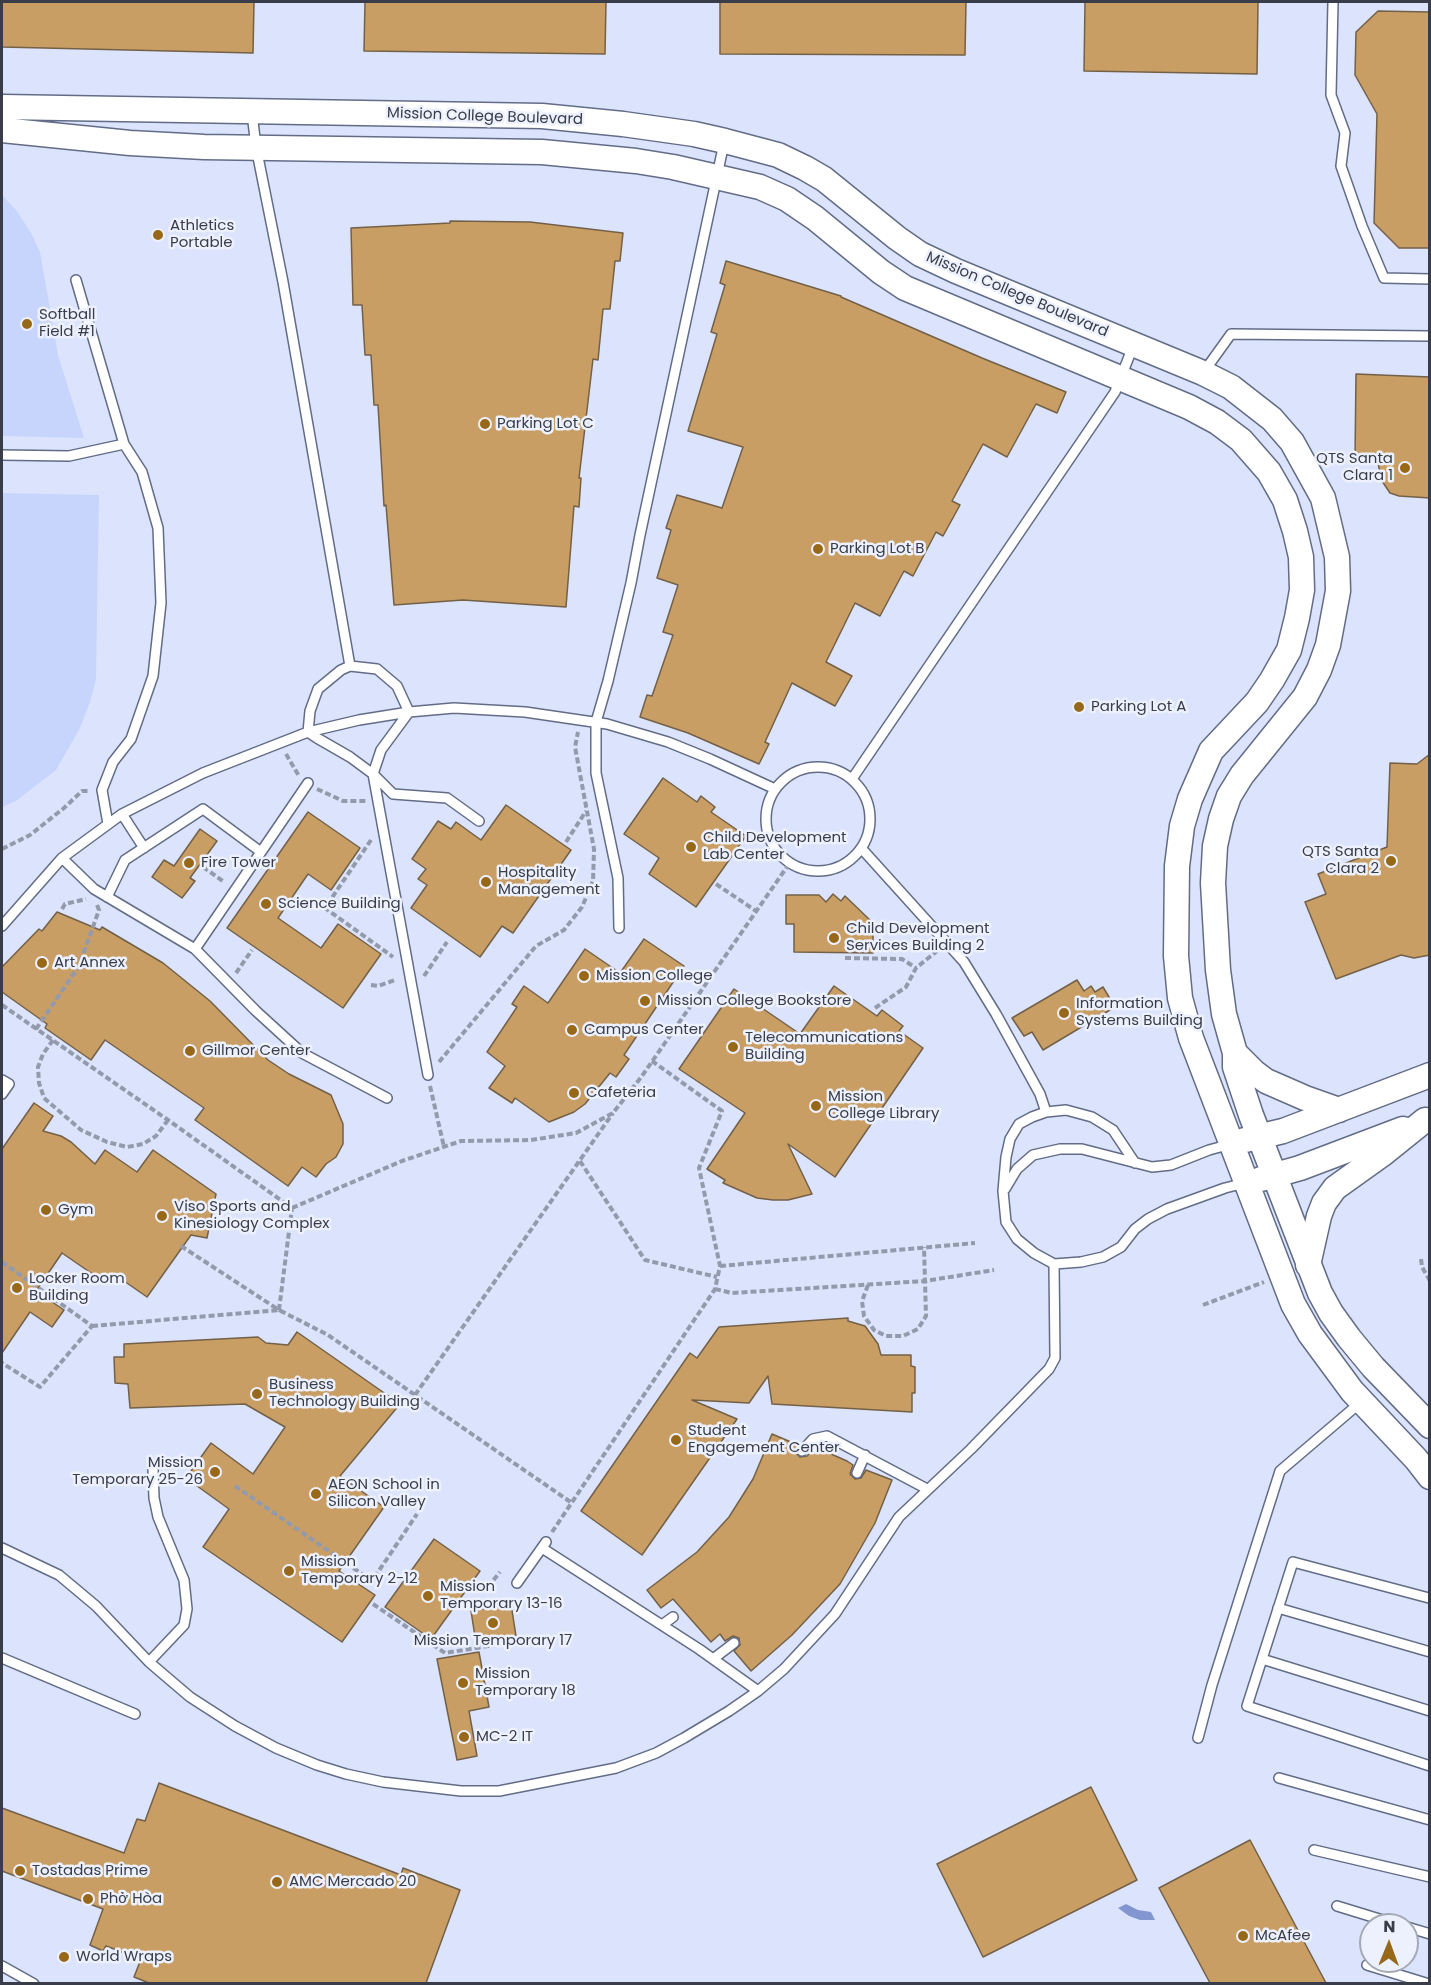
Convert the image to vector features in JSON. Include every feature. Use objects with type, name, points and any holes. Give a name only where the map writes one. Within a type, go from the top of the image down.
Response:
[{"type":"street","name":"Mission College Boulevard","points":[[2,106],[542,116],[633,125],[725,141],[778,155],[824,179],[920,254],[1203,373],[1231,387],[1272,419],[1292,442],[1323,498],[1337,556],[1338,591],[1328,645],[1319,670],[1305,697],[1242,775],[1221,819],[1215,846],[1213,883],[1218,970],[1224,1014],[1235,1053],[1235,1067],[1320,1293],[1330,1313],[1349,1338],[1373,1367],[1430,1426]]},
{"type":"street","points":[[2,130],[130,143],[204,147],[542,152],[636,161],[760,187],[786,199],[815,218],[881,272],[914,293],[1189,406],[1217,422],[1241,440],[1269,472],[1285,500],[1301,557],[1302,590],[1298,618],[1289,650],[1257,702],[1211,751],[1190,799],[1182,826],[1177,866],[1176,956],[1180,998],[1191,1038],[1293,1304],[1310,1334],[1352,1391],[1430,1477]]},
{"type":"street","points":[[1235,1053],[1266,1081],[1339,1110]]},
{"type":"street","points":[[1232,1144],[1283,1131],[1430,1075]]},
{"type":"street","points":[[1247,1182],[1300,1168],[1427,1120]]},
{"type":"street","points":[[1308,1265],[1319,1216],[1324,1203],[1335,1188],[1427,1120]]},
{"type":"lane","points":[[1334,2],[1331,95],[1345,133],[1341,166],[1344,176],[1384,278],[1430,279]]},
{"type":"lane","points":[[252,111],[256,147],[283,282],[350,666]]},
{"type":"lane","points":[[620,928],[618,878],[596,773],[596,722],[631,583],[725,141]]},
{"type":"lane","points":[[76,280],[124,444],[142,472],[158,528],[161,603],[153,676],[131,739],[113,762],[102,790],[108,824]]},
{"type":"lane","points":[[1203,373],[1231,334],[1430,336]]},
{"type":"lane","points":[[852,779],[1115,392],[1134,344]]},
{"type":"lane","points":[[2,455],[69,456],[124,444]]},
{"type":"lane","points":[[308,732],[310,711],[318,689],[341,670],[350,666],[377,669],[397,686],[409,712]]},
{"type":"lane","points":[[2,926],[62,858],[122,814],[203,773],[308,732],[359,720],[454,708],[525,711],[596,722],[668,742],[775,789]]},
{"type":"lane","points":[[409,712],[381,750],[373,774],[428,1075]]},
{"type":"lane","points":[[308,732],[350,757],[373,774],[393,794],[447,798],[479,821]]},
{"type":"lane","points":[[828,768],[837,770],[852,779],[862,790],[869,804],[871,820],[862,849],[851,861],[836,869],[820,872],[804,870],[789,864],[768,838],[765,821],[767,804],[775,789],[787,777],[802,769],[828,768]]},
{"type":"lane","points":[[195,949],[308,783]]},
{"type":"lane","points":[[107,897],[125,860],[202,809],[261,852]]},
{"type":"lane","points":[[122,814],[144,848]]},
{"type":"lane","points":[[862,849],[964,962],[1040,1094],[1046,1112]]},
{"type":"lane","points":[[62,858],[94,889],[195,949],[302,1053],[387,1098]]},
{"type":"lane","points":[[2,1080],[9,1084],[2,1094]]},
{"type":"lane","points":[[1135,1162],[1121,1139],[1104,1123],[1092,1117],[1066,1110],[1046,1112],[1032,1117],[1019,1124],[1010,1139],[1006,1157],[1004,1191],[1006,1222],[1017,1239],[1034,1253],[1054,1263],[1081,1262],[1103,1257],[1121,1247],[1135,1229],[1167,1209],[1247,1182]]},
{"type":"lane","points":[[1004,1191],[1017,1169],[1034,1155],[1060,1149],[1082,1149],[1152,1167],[1171,1165],[1209,1150],[1232,1144]]},
{"type":"lane","points":[[2,1548],[59,1575],[96,1606],[149,1662],[190,1697],[235,1726],[276,1748],[317,1765],[383,1782],[461,1791],[499,1791],[616,1768],[656,1753],[684,1738],[758,1690],[784,1669],[835,1614],[899,1517],[1003,1417],[1049,1369],[1055,1358],[1054,1263]]},
{"type":"lane","points":[[1198,1738],[1212,1685],[1280,1471],[1361,1402]]},
{"type":"lane","points":[[802,1451],[813,1438],[827,1436],[927,1489]]},
{"type":"lane","points":[[856,1473],[865,1455]]},
{"type":"lane","points":[[149,1662],[184,1625],[187,1609],[184,1580],[158,1517],[154,1498],[153,1469]]},
{"type":"lane","points":[[517,1583],[544,1545],[758,1690]]},
{"type":"lane","points":[[1429,1598],[1293,1562],[1247,1706],[1430,1766]]},
{"type":"lane","points":[[1278,1608],[1430,1652]]},
{"type":"lane","points":[[662,1625],[673,1617]]},
{"type":"lane","points":[[713,1659],[734,1644]]},
{"type":"lane","points":[[2,1658],[135,1714]]},
{"type":"lane","points":[[1262,1659],[1430,1711]]},
{"type":"lane","points":[[1279,1778],[1430,1820]]},
{"type":"lane","points":[[1314,1850],[1430,1876]]},
{"type":"lane","points":[[1337,1906],[1360,1913]]},
{"type":"lane","points":[[2,1966],[34,1983]]},
{"type":"lane","points":[[1395,1973],[1430,1983]]},
{"type":"path","points":[[444,1147],[428,1075],[536,946],[564,930],[582,907],[593,881],[594,849],[575,747],[581,720]]},
{"type":"path","points":[[2,849],[30,835],[82,791],[102,790]]},
{"type":"path","points":[[566,842],[586,811]]},
{"type":"path","points":[[381,824],[325,908],[408,968]]},
{"type":"path","points":[[415,1395],[789,864]]},
{"type":"path","points":[[203,867],[235,890]]},
{"type":"path","points":[[716,884],[756,912]]},
{"type":"path","points":[[36,1029],[79,966],[99,910],[96,896],[65,904],[62,909]]},
{"type":"path","points":[[412,992],[447,942]]},
{"type":"path","points":[[875,1008],[906,987],[916,968],[947,943]]},
{"type":"path","points":[[229,983],[252,950]]},
{"type":"path","points":[[845,958],[902,959],[916,968]]},
{"type":"path","points":[[371,985],[378,986],[395,980]]},
{"type":"path","points":[[2,1005],[292,1208]]},
{"type":"path","points":[[53,1040],[38,1066],[39,1083],[44,1098],[81,1130],[107,1142],[127,1147],[143,1144],[156,1136],[168,1120]]},
{"type":"path","points":[[544,1545],[715,1289],[720,1266],[699,1168],[722,1111],[652,1061]]},
{"type":"path","points":[[292,1208],[402,1161],[461,1141],[531,1140],[576,1133],[613,1113]]},
{"type":"path","points":[[580,1161],[645,1260],[717,1278]]},
{"type":"path","points":[[279,1310],[292,1208]]},
{"type":"path","points":[[720,1266],[975,1243]]},
{"type":"path","points":[[181,1246],[279,1310],[328,1335],[572,1503]]},
{"type":"path","points":[[868,1284],[862,1301],[864,1316],[874,1330],[886,1336],[903,1336],[918,1329],[926,1316],[924,1247]]},
{"type":"path","points":[[1421,1259],[1422,1267],[1430,1281]]},
{"type":"path","points":[[2,1262],[93,1326],[279,1310]]},
{"type":"path","points":[[715,1289],[732,1293],[926,1281],[994,1270]]},
{"type":"path","points":[[1203,1305],[1264,1282]]},
{"type":"path","points":[[2,1363],[40,1387],[93,1326]]},
{"type":"path","points":[[235,1486],[372,1581],[417,1515]]},
{"type":"path","points":[[470,1584],[478,1588],[487,1586],[500,1572]]},
{"type":"path","points":[[373,1604],[445,1653],[526,1640]]},
{"type":"shaded area","name":"Softball Field #1","points":[[2,195],[16,210],[40,252],[58,355],[84,438],[2,436]]},
{"type":"shaded area","points":[[2,493],[99,495],[96,679],[90,702],[80,728],[56,770],[16,801],[2,807]]},
{"type":"shaded area","points":[[1126,1904],[1138,1910],[1151,1912],[1155,1920],[1140,1920],[1129,1916],[1118,1908]]},
{"type":"building","points":[[2,2],[254,2],[253,53],[2,47]]},
{"type":"building","points":[[365,2],[606,2],[605,54],[364,51]]},
{"type":"building","points":[[720,2],[966,2],[965,55],[720,54]]},
{"type":"building","points":[[1085,2],[1258,2],[1257,74],[1084,71]]},
{"type":"building","points":[[1378,11],[1430,12],[1430,248],[1399,248],[1374,223],[1377,114],[1355,75],[1356,32]]},
{"type":"building","points":[[450,221],[530,222],[623,233],[620,261],[615,261],[610,309],[603,309],[598,360],[593,359],[579,478],[581,478],[579,507],[574,506],[566,607],[463,600],[394,605],[386,505],[384,506],[378,405],[374,405],[371,355],[365,355],[362,305],[353,305],[351,228],[450,223]]},
{"type":"building","name":"Parking Lot B","points":[[726,261],[841,296],[1066,392],[1057,413],[1036,404],[1007,457],[983,444],[952,501],[960,505],[943,536],[936,532],[913,576],[904,571],[880,616],[855,603],[826,662],[852,676],[835,706],[792,683],[765,742],[769,744],[759,764],[688,733],[640,717],[647,695],[652,696],[673,635],[663,632],[678,585],[657,578],[671,530],[666,528],[677,495],[722,508],[743,447],[688,431],[717,334],[711,332],[725,285],[720,283]]},
{"type":"building","name":"QTS Santa Clara 1","points":[[1356,374],[1430,377],[1430,498],[1399,496],[1390,493],[1382,481],[1377,459],[1355,458]]},
{"type":"building","name":"QTS Santa Clara 2","points":[[1430,754],[1430,955],[1414,958],[1401,955],[1336,979],[1305,902],[1326,894],[1318,874],[1387,847],[1390,763],[1417,764]]},
{"type":"building","name":"Child Development Lab Center","points":[[663,778],[697,802],[701,796],[715,807],[711,812],[746,836],[696,907],[649,874],[659,858],[624,834]]},
{"type":"building","name":"Hospitality Management","points":[[506,805],[571,850],[513,933],[502,926],[480,957],[411,908],[427,885],[418,879],[426,869],[412,859],[438,821],[451,829],[456,822],[481,840]]},
{"type":"building","name":"Science Building","points":[[308,812],[360,848],[331,890],[308,874],[278,918],[321,948],[338,924],[381,954],[343,1008],[227,928]]},
{"type":"building","name":"Fire Tower","points":[[200,829],[217,841],[190,878],[195,881],[182,898],[152,877],[164,860],[174,866]]},
{"type":"building","name":"Child Development Services Building 2","points":[[833,894],[841,901],[845,896],[873,923],[873,953],[794,952],[794,924],[786,924],[786,895],[819,895],[826,902]]},
{"type":"building","name":"Gillmor Center","points":[[57,912],[100,930],[102,927],[163,963],[210,1001],[268,1060],[289,1074],[331,1095],[343,1124],[343,1144],[336,1157],[326,1164],[316,1177],[302,1167],[288,1186],[195,1120],[204,1108],[105,1040],[91,1060],[45,1028],[47,1024],[2,992],[2,967],[39,929],[42,931]]},
{"type":"building","name":"Campus Center","points":[[644,939],[684,966],[624,1055],[629,1059],[616,1077],[610,1073],[585,1104],[574,1112],[549,1122],[515,1098],[512,1103],[489,1088],[505,1066],[487,1052],[517,1007],[512,1004],[524,986],[548,1003],[585,949],[620,973]]},
{"type":"building","name":"Information Systems Building","points":[[1077,980],[1084,991],[1091,986],[1095,992],[1103,987],[1115,1007],[1043,1050],[1032,1032],[1024,1036],[1012,1018]]},
{"type":"building","name":"Mission College Library","points":[[834,986],[877,1016],[882,1010],[903,1026],[899,1031],[923,1048],[835,1177],[788,1144],[812,1194],[788,1200],[773,1200],[757,1198],[723,1183],[725,1180],[707,1169],[745,1113],[679,1069],[734,989],[800,1034]]},
{"type":"building","points":[[34,1103],[53,1116],[43,1131],[61,1136],[71,1142],[95,1164],[105,1150],[137,1172],[153,1150],[216,1194],[207,1238],[191,1235],[147,1297],[114,1274],[107,1284],[62,1253],[36,1291],[64,1310],[52,1327],[30,1312],[2,1353],[2,1149]]},
{"type":"building","name":"Student Engagement Center","points":[[848,1318],[848,1321],[865,1326],[878,1344],[881,1355],[911,1355],[911,1366],[915,1367],[912,1412],[772,1404],[768,1376],[749,1403],[692,1400],[737,1419],[642,1555],[581,1511],[690,1353],[697,1358],[719,1327]]},
{"type":"building","points":[[297,1332],[400,1404],[340,1476],[384,1507],[339,1571],[375,1595],[342,1642],[203,1547],[229,1509],[186,1478],[211,1443],[253,1474],[285,1427],[245,1404],[130,1408],[128,1384],[115,1383],[114,1357],[124,1357],[124,1344],[258,1337],[266,1343],[288,1345]]},
{"type":"building","points":[[772,1434],[798,1445],[795,1452],[800,1457],[807,1456],[815,1447],[847,1461],[853,1465],[850,1474],[855,1479],[861,1478],[866,1470],[892,1480],[875,1523],[840,1584],[792,1635],[751,1671],[734,1651],[740,1645],[739,1638],[733,1636],[725,1641],[720,1634],[711,1642],[673,1599],[661,1608],[647,1590],[697,1552],[729,1517],[753,1479]]},
{"type":"building","name":"Mission Temporary 13-16","points":[[434,1539],[480,1571],[431,1639],[385,1607]]},
{"type":"building","name":"Mission Temporary 17","points":[[511,1604],[516,1636],[476,1643],[471,1611]]},
{"type":"building","name":"Mission Temporary 18","points":[[479,1652],[489,1707],[469,1711],[477,1756],[457,1760],[437,1659]]},
{"type":"building","name":"AMC Mercado 20","points":[[159,1783],[401,1875],[403,1868],[460,1890],[426,1983],[149,1983],[134,1977],[141,1959],[106,1946],[103,1951],[90,1945],[103,1909],[2,1871],[2,1808],[124,1853],[137,1819],[145,1821]]},
{"type":"building","points":[[1091,1787],[1137,1880],[983,1957],[937,1864]]},
{"type":"building","name":"McAfee","points":[[1250,1840],[1326,1983],[1210,1983],[1159,1888]]},
{"type":"place","name":"Athletics Portable","points":[[158,235]]},
{"type":"place","name":"Softball Field #1","points":[[27,324]]},
{"type":"place","name":"Parking Lot C","points":[[485,424]]},
{"type":"place","name":"QTS Santa Clara 1","points":[[1405,468]]},
{"type":"place","name":"Parking Lot B","points":[[818,549]]},
{"type":"place","name":"Parking Lot A","points":[[1079,707]]},
{"type":"place","name":"Child Development Lab Center","points":[[691,847]]},
{"type":"place","name":"QTS Santa Clara 2","points":[[1391,861]]},
{"type":"place","name":"Fire Tower","points":[[189,863]]},
{"type":"place","name":"Hospitality Management","points":[[486,882]]},
{"type":"place","name":"Science Building","points":[[266,904]]},
{"type":"place","name":"Child Development Services Building 2","points":[[834,938]]},
{"type":"place","name":"Art Annex","points":[[42,963]]},
{"type":"place","name":"Mission College","points":[[584,976]]},
{"type":"place","name":"Mission College Bookstore","points":[[645,1001]]},
{"type":"place","name":"Information Systems Building","points":[[1064,1013]]},
{"type":"place","name":"Campus Center","points":[[572,1030]]},
{"type":"place","name":"Telecommunications Building","points":[[733,1047]]},
{"type":"place","name":"Gillmor Center","points":[[190,1051]]},
{"type":"place","name":"Cafeteria","points":[[574,1093]]},
{"type":"place","name":"Mission College Library","points":[[816,1106]]},
{"type":"place","name":"Gym","points":[[46,1210]]},
{"type":"place","name":"Viso Sports and Kinesiology Complex","points":[[162,1216]]},
{"type":"place","name":"Locker Room Building","points":[[17,1288]]},
{"type":"place","name":"Business Technology Building","points":[[257,1394]]},
{"type":"place","name":"Student Engagement Center","points":[[676,1440]]},
{"type":"place","name":"Mission Temporary 25-26","points":[[215,1472]]},
{"type":"place","name":"AEON School in Silicon Valley","points":[[316,1494]]},
{"type":"place","name":"Mission Temporary 2-12","points":[[289,1571]]},
{"type":"place","name":"Mission Temporary 13-16","points":[[428,1596]]},
{"type":"place","name":"Mission Temporary 17","points":[[493,1623]]},
{"type":"place","name":"Mission Temporary 18","points":[[463,1683]]},
{"type":"place","name":"MC-2 IT","points":[[464,1737]]},
{"type":"place","name":"Tostadas Prime","points":[[20,1871]]},
{"type":"place","name":"AMC Mercado 20","points":[[277,1882]]},
{"type":"place","name":"Phở Hòa","points":[[88,1899]]},
{"type":"place","name":"McAfee","points":[[1243,1936]]},
{"type":"place","name":"World Wraps","points":[[64,1957]]}]
